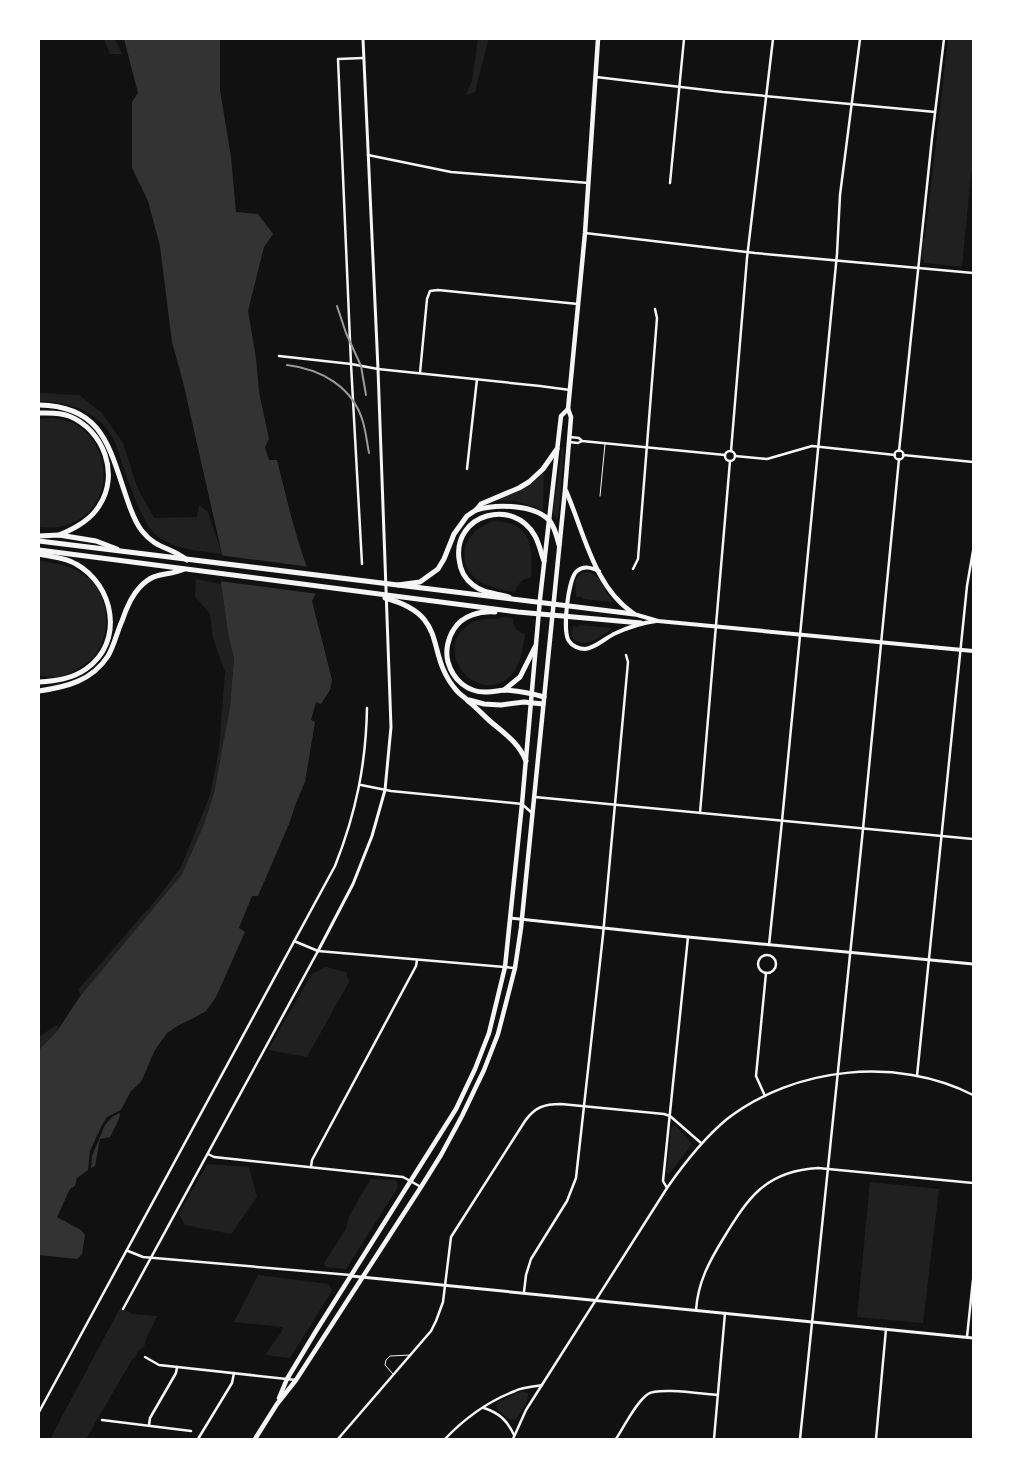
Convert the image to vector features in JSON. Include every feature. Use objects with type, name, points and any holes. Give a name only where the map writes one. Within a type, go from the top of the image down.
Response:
[{"type":"highway","points":[[39,405],[54,405],[73,410],[101,431],[112,455],[131,511],[141,530],[159,546],[180,554],[187,560]]},
{"type":"highway","points":[[39,413],[70,416],[90,429],[105,453],[108,468],[108,486],[100,506],[82,523],[59,535],[40,538]]},
{"type":"highway","points":[[396,586],[402,583],[420,582],[438,569],[454,534],[467,516],[481,504],[529,482],[543,469],[557,449]]},
{"type":"highway","points":[[476,510],[493,506],[516,506],[534,512],[548,519],[553,525],[559,545]]},
{"type":"highway","points":[[519,601],[480,590],[465,577],[461,570],[458,553],[464,532],[470,525],[484,516],[502,514],[513,517],[522,522],[535,536],[544,562]]},
{"type":"highway","points":[[59,535],[106,543],[122,552]]},
{"type":"highway","points":[[40,538],[122,552],[634,614]]},
{"type":"highway","points":[[39,552],[193,570],[378,594],[394,598],[642,623]]},
{"type":"highway","points":[[39,552],[75,563],[92,576],[104,592],[110,607],[111,625],[108,639],[100,655],[87,669],[74,676],[56,681],[39,682]]},
{"type":"highway","points":[[39,691],[69,685],[89,677],[108,655],[126,608],[140,586],[160,574],[178,572],[185,569]]},
{"type":"highway","points":[[394,598],[412,609],[428,623],[445,675],[458,693],[512,740],[521,750],[526,761]]},
{"type":"highway","points":[[518,612],[485,611],[465,619],[455,627],[447,649],[450,669],[466,687],[474,691],[504,690],[533,693],[544,698]]},
{"type":"highway","points":[[504,690],[520,677],[535,647]]},
{"type":"highway","points":[[468,700],[484,704],[501,705],[524,702],[543,704]]},
{"type":"main road","points":[[255,1439],[277,1404],[296,1380],[441,1156],[484,1070],[498,1034],[515,968],[535,797],[565,490],[571,417],[568,409],[585,233],[598,39]]},
{"type":"main road","points":[[277,1404],[287,1379],[456,1109],[489,1033],[505,967],[533,693],[535,647],[548,519],[561,416],[568,409]]},
{"type":"main road","points":[[565,490],[599,571],[620,604],[634,614],[658,621],[973,651]]},
{"type":"main road","points":[[599,571],[587,568],[577,571],[573,576],[565,633],[574,647],[586,649],[595,646],[617,632],[642,623],[658,621]]},
{"type":"street","points":[[123,1309],[318,951],[364,861],[385,790],[390,747],[391,704],[363,39]]},
{"type":"street","points":[[670,183],[684,39]]},
{"type":"street","points":[[772,39],[748,253],[731,451],[735,456],[768,459],[806,447],[895,454],[899,451],[944,39]]},
{"type":"street","points":[[769,945],[836,261],[840,194],[860,39]]},
{"type":"street","points":[[362,564],[349,325],[340,59],[363,58]]},
{"type":"street","points":[[596,77],[935,112]]},
{"type":"street","points":[[368,155],[451,172],[589,183]]},
{"type":"street","points":[[585,233],[748,253],[973,273]]},
{"type":"street","points":[[420,373],[427,299],[430,291],[438,290],[579,304]]},
{"type":"street","points":[[633,570],[638,559],[658,318],[654,309]]},
{"type":"street","points":[[279,356],[570,390]]},
{"type":"street","points":[[468,469],[476,379]]},
{"type":"street","points":[[569,440],[578,443],[582,441],[646,446],[725,455],[730,460]]},
{"type":"street","points":[[725,455],[726,452],[731,451]]},
{"type":"street","points":[[899,451],[903,455],[973,462]]},
{"type":"street","points":[[800,1439],[863,829],[898,459],[895,454]]},
{"type":"street","points":[[898,459],[903,455]]},
{"type":"street","points":[[700,813],[730,460],[735,456]]},
{"type":"street","points":[[917,1076],[960,650],[973,551]]},
{"type":"street","points":[[524,1292],[526,1275],[531,1259],[572,1191],[576,1178],[616,805],[628,662],[626,656]]},
{"type":"street","points":[[39,1412],[335,866],[350,824],[360,785],[366,740],[367,708]]},
{"type":"street","points":[[360,785],[385,790],[522,804],[533,813]]},
{"type":"street","points":[[535,797],[973,839]]},
{"type":"street","points":[[510,918],[604,929],[973,964]]},
{"type":"street","points":[[667,1188],[663,1181],[688,937]]},
{"type":"street","points":[[294,941],[318,951],[515,968]]},
{"type":"street","points":[[768,956],[773,958],[775,964],[774,970],[766,973],[760,970],[758,965],[760,959],[768,956]]},
{"type":"street","points":[[311,1167],[312,1160],[418,960]]},
{"type":"street","points":[[765,1096],[756,1076],[766,973]]},
{"type":"street","points":[[513,1439],[526,1410],[667,1188],[684,1163],[728,1118],[765,1096],[800,1082],[837,1074],[886,1073],[917,1076],[944,1083],[973,1094]]},
{"type":"street","points":[[338,1439],[431,1331],[441,1309],[446,1285],[451,1237],[530,1113],[546,1104],[561,1104],[664,1114],[670,1116],[701,1144]]},
{"type":"street","points":[[208,1154],[214,1157],[403,1177],[421,1187]]},
{"type":"street","points":[[696,1310],[700,1285],[706,1267],[748,1201],[766,1185],[792,1172],[804,1169],[827,1169],[973,1183]]},
{"type":"street","points":[[127,1250],[138,1256],[524,1292],[973,1338]]},
{"type":"street","points":[[967,1337],[973,1280]]},
{"type":"street","points":[[714,1439],[725,1312]]},
{"type":"street","points":[[876,1439],[886,1329]]},
{"type":"street","points":[[145,1357],[158,1365],[296,1380]]},
{"type":"street","points":[[149,1425],[150,1418],[177,1367]]},
{"type":"street","points":[[198,1439],[232,1382],[234,1373]]},
{"type":"street","points":[[445,1439],[465,1420],[484,1408],[515,1391],[542,1385]]},
{"type":"street","points":[[616,1439],[648,1393],[665,1390],[718,1395]]},
{"type":"street","points":[[484,1408],[500,1414],[506,1420],[514,1435]]},
{"type":"street","points":[[102,1420],[191,1431]]},
{"type":"lane","points":[[600,496],[605,443]]},
{"type":"lane","points":[[394,1375],[385,1365],[390,1356],[411,1355]]},
{"type":"shaded area","points":[[104,39],[115,39],[122,54],[110,54]]},
{"type":"shaded area","points":[[124,39],[220,39],[220,90],[231,157],[236,212],[258,214],[273,234],[264,247],[248,311],[256,358],[259,392],[269,439],[265,447],[269,460],[277,460],[299,543],[317,591],[312,601],[332,680],[330,690],[321,704],[316,702],[311,720],[315,722],[305,782],[258,896],[252,896],[239,928],[245,932],[216,997],[206,1011],[169,1032],[157,1047],[142,1081],[122,1111],[110,1137],[100,1139],[95,1166],[77,1179],[74,1189],[62,1210],[65,1218],[88,1235],[86,1257],[79,1263],[39,1258],[39,1050],[57,1031],[81,995],[182,874],[203,827],[214,793],[230,707],[234,658],[229,639],[221,584],[222,554],[183,382],[172,342],[160,246],[148,201],[132,168],[132,102],[138,93]]},
{"type":"shaded area","points":[[478,39],[490,39],[475,92],[466,95],[472,81]]},
{"type":"shaded area","points":[[948,39],[973,39],[973,174],[971,174],[962,267],[925,263],[921,255],[923,250],[921,242],[925,238]]},
{"type":"shaded area","points":[[39,393],[79,395],[102,413],[123,443],[137,487],[154,518],[197,517],[199,505],[208,512],[222,554],[176,546],[155,534],[140,510],[109,431],[93,416],[83,410],[62,403],[39,401]]},
{"type":"shaded area","points":[[52,418],[71,422],[85,432],[96,445],[102,460],[103,476],[101,492],[94,506],[82,517],[63,526],[39,527],[39,419]]},
{"type":"shaded area","points":[[562,447],[564,447],[557,519],[553,513]]},
{"type":"shaded area","points":[[544,472],[543,510],[516,501],[494,500],[529,486]]},
{"type":"shaded area","points":[[494,521],[516,526],[528,539],[531,557],[531,578],[521,582],[515,592],[494,588],[479,581],[468,570],[465,561],[464,552],[466,544],[471,537],[477,530]]},
{"type":"shaded area","points":[[39,561],[62,565],[76,570],[89,578],[96,586],[105,607],[106,627],[103,641],[97,653],[81,667],[59,677],[39,676]]},
{"type":"shaded area","points":[[585,572],[598,578],[613,602],[576,597],[575,583],[577,577]]},
{"type":"shaded area","points":[[196,579],[221,584],[229,639],[234,658],[230,707],[214,793],[203,829],[182,874],[81,995],[78,990],[149,909],[181,867],[210,795],[219,750],[225,672],[213,638],[210,614],[195,596]]},
{"type":"shaded area","points":[[504,617],[513,618],[519,632],[525,634],[519,662],[515,670],[503,682],[489,685],[476,682],[465,674],[457,662],[454,649],[458,635],[475,621]]},
{"type":"shaded area","points":[[579,625],[613,628],[592,641],[581,643],[571,636],[573,626],[579,627]]},
{"type":"shaded area","points":[[326,967],[346,972],[349,982],[307,1057],[268,1050],[312,974]]},
{"type":"shaded area","points":[[58,1024],[57,1031],[39,1050],[39,1037]]},
{"type":"shaded area","points":[[676,1126],[692,1144],[669,1174],[667,1172],[671,1128]]},
{"type":"shaded area","points":[[207,1164],[249,1167],[257,1197],[231,1234],[185,1225],[179,1214]]},
{"type":"shaded area","points":[[371,1179],[396,1180],[398,1187],[346,1269],[326,1267],[324,1263],[346,1229],[349,1216]]},
{"type":"shaded area","points":[[870,1182],[939,1189],[923,1323],[857,1317]]},
{"type":"shaded area","points":[[258,1275],[329,1284],[332,1291],[290,1358],[265,1355],[283,1327],[234,1322]]},
{"type":"shaded area","points":[[120,1308],[133,1314],[157,1316],[144,1347],[133,1358],[86,1439],[50,1439]]},
{"type":"shaded area","points":[[522,1391],[528,1393],[527,1400],[524,1408],[514,1420],[500,1412],[496,1405],[498,1402]]},
{"type":"pier","points":[[219,555],[310,567],[312,574],[321,581],[320,591],[318,594],[219,581]]},
{"type":"pier","points":[[204,1014],[170,1034],[159,1048],[144,1082],[133,1095],[122,1117],[119,1113],[112,1117],[105,1125],[92,1156],[91,1168],[98,1165],[97,1168],[76,1182],[77,1178],[88,1170],[90,1151],[102,1125],[107,1117],[121,1110],[131,1091],[141,1082],[154,1052],[167,1033],[179,1025]]},
{"type":"pier","points":[[79,1183],[77,1191],[65,1210],[67,1217],[85,1226],[91,1234],[88,1258],[79,1265],[39,1261],[39,1255],[77,1259],[82,1254],[85,1235],[81,1230],[57,1217],[70,1189]]},
{"type":"railway","points":[[337,306],[346,333],[361,366],[366,395]]},
{"type":"railway","points":[[287,365],[312,371],[334,382],[344,390],[358,410],[364,426],[369,453]]}]
